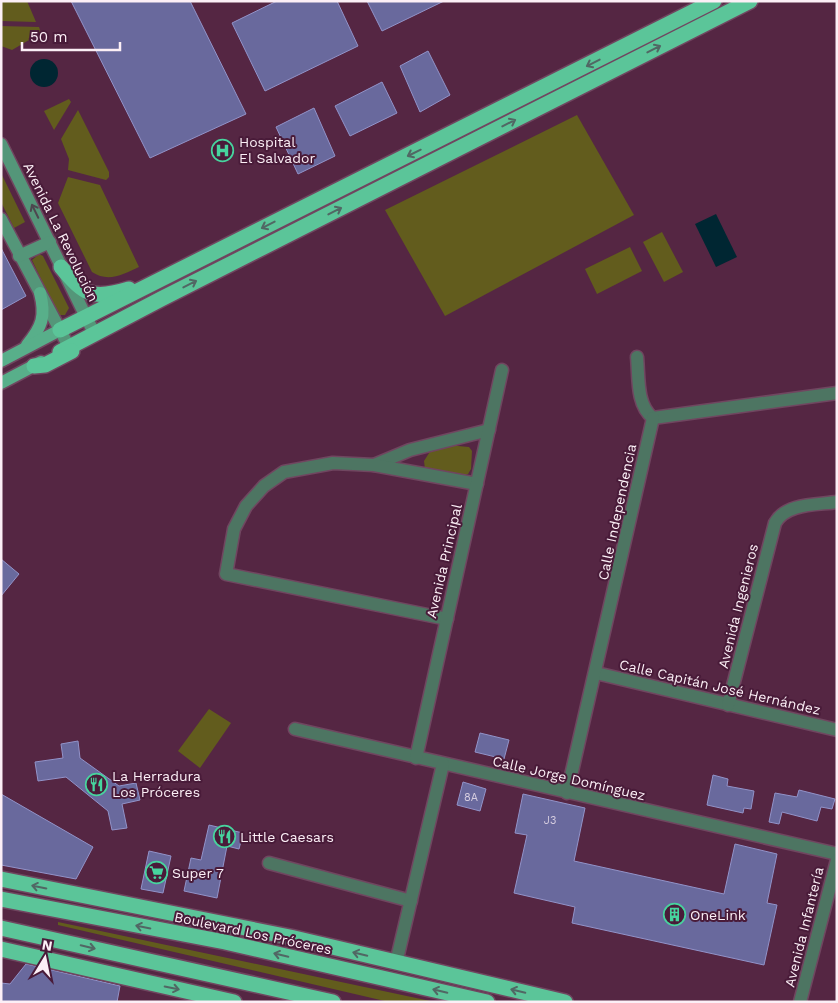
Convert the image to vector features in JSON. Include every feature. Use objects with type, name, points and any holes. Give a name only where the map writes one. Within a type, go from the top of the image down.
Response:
[{"type":"highway","points":[[60,330],[714,1]]},
{"type":"highway","points":[[64,350],[750,1]]},
{"type":"highway","points":[[458,131],[466,145]]},
{"type":"highway","points":[[300,209],[308,225]]},
{"type":"highway","points":[[61,267],[78,286],[96,296],[114,294],[166,276]]},
{"type":"highway","points":[[34,366],[50,363],[149,310],[161,299]]},
{"type":"highway","points":[[1,879],[290,937],[565,1002]]},
{"type":"highway","points":[[76,894],[154,915],[225,942]]},
{"type":"highway","name":"Boulevard Los Próceres","points":[[6,901],[225,942],[487,1002]]},
{"type":"highway","points":[[4,928],[333,1002]]},
{"type":"highway","points":[[1,949],[234,1002]]},
{"type":"highway","points":[[73,964],[144,973],[215,976]]},
{"type":"main road","name":"Avenida La Revolución","points":[[1,144],[94,334]]},
{"type":"main road","points":[[1,220],[60,330],[64,350],[1,383]]},
{"type":"main road","points":[[19,256],[50,242]]},
{"type":"main road","points":[[24,349],[43,321],[44,315],[40,293]]},
{"type":"main road","points":[[1,360],[60,330]]},
{"type":"street","points":[[637,357],[641,400],[646,412],[653,418],[837,393]]},
{"type":"street","name":"Avenida Principal","points":[[416,758],[502,370]]},
{"type":"street","name":"Calle Independencia","points":[[567,793],[653,418]]},
{"type":"street","points":[[374,465],[410,450],[489,430]]},
{"type":"street","points":[[447,619],[226,574],[234,529],[246,506],[264,486],[284,472],[333,463],[374,465],[477,484]]},
{"type":"street","name":"Avenida Ingenieros","points":[[728,705],[775,523],[780,515],[789,509],[837,502]]},
{"type":"street","name":"Calle Capitán José Hernández","points":[[596,673],[837,730]]},
{"type":"street","name":"Calle Jorge Domínguez","points":[[295,729],[837,854]]},
{"type":"street","points":[[396,963],[443,764]]},
{"type":"street","name":"Avenida Infantería","points":[[800,1002],[837,860]]},
{"type":"street","points":[[269,863],[410,901]]},
{"type":"shaded area","points":[[1,1],[27,1],[36,22],[1,21]]},
{"type":"shaded area","points":[[1,26],[39,27],[41,33],[12,50],[1,46]]},
{"type":"shaded area","points":[[69,99],[71,102],[54,130],[44,111]]},
{"type":"shaded area","points":[[78,110],[109,172],[109,177],[106,180],[68,170],[69,159],[61,139]]},
{"type":"shaded area","points":[[577,115],[634,215],[445,316],[385,210]]},
{"type":"shaded area","points":[[1,173],[25,222],[14,228],[1,202]]},
{"type":"shaded area","points":[[68,177],[100,185],[139,267],[122,275],[110,277],[104,277],[92,272],[58,203]]},
{"type":"shaded area","points":[[662,232],[683,272],[664,282],[643,242]]},
{"type":"shaded area","points":[[630,247],[642,271],[597,294],[585,269]]},
{"type":"shaded area","points":[[39,254],[43,256],[69,308],[65,315],[58,315],[32,260]]},
{"type":"shaded area","points":[[447,445],[469,447],[472,451],[471,469],[468,474],[461,477],[425,469],[424,461],[431,450]]},
{"type":"shaded area","points":[[209,709],[231,723],[200,768],[178,751]]},
{"type":"shaded area","points":[[58,922],[435,1002],[389,1002],[58,925]]},
{"type":"water","points":[[44,59],[54,63],[58,73],[54,83],[44,87],[34,83],[30,73],[34,63]]},
{"type":"water","points":[[716,214],[737,257],[716,267],[695,224]]},
{"type":"building","name":"Hospital El Salvador","points":[[71,1],[190,1],[246,114],[150,158]]},
{"type":"building","points":[[277,1],[337,1],[358,46],[265,91],[232,23]]},
{"type":"building","points":[[367,1],[444,1],[382,31]]},
{"type":"building","points":[[428,51],[450,95],[420,112],[400,66]]},
{"type":"building","points":[[382,82],[397,113],[350,136],[335,106]]},
{"type":"building","points":[[314,108],[335,156],[298,174],[276,127]]},
{"type":"building","points":[[1,248],[26,296],[1,310]]},
{"type":"building","points":[[1,559],[19,574],[1,596]]},
{"type":"building","points":[[480,733],[509,740],[504,759],[475,752]]},
{"type":"building","name":"La Herradura Los Próceres","points":[[78,741],[80,758],[119,786],[136,783],[140,800],[122,804],[127,828],[112,830],[108,811],[66,777],[38,781],[35,762],[63,758],[61,744]]},
{"type":"building","points":[[713,775],[728,779],[727,786],[754,791],[751,809],[744,808],[743,813],[707,805]]},
{"type":"building","points":[[463,782],[486,789],[480,811],[457,805]]},
{"type":"building","points":[[799,790],[835,799],[832,809],[821,807],[817,821],[782,812],[779,824],[769,822],[775,793],[797,797]]},
{"type":"building","points":[[1,794],[93,847],[76,879],[1,865]]},
{"type":"building","name":"OneLink","points":[[523,794],[585,808],[574,861],[724,894],[735,844],[777,854],[767,903],[777,905],[764,965],[572,923],[575,907],[514,893],[527,835],[515,833]]},
{"type":"building","points":[[209,825],[243,833],[239,849],[227,846],[217,898],[184,891],[191,858],[201,860]]},
{"type":"building","name":"Super 7","points":[[149,851],[171,856],[163,893],[141,889]]},
{"type":"building","points":[[26,964],[120,986],[117,1002],[1,1002],[1,983],[10,984]]},
{"type":"place","name":"Hospital El Salvador","points":[[223,150]]},
{"type":"place","name":"La Herradura Los Próceres","points":[[96,784]]},
{"type":"place","name":"Little Caesars","points":[[224,837]]},
{"type":"place","name":"Super 7","points":[[156,873]]},
{"type":"place","name":"OneLink","points":[[674,915]]}]
